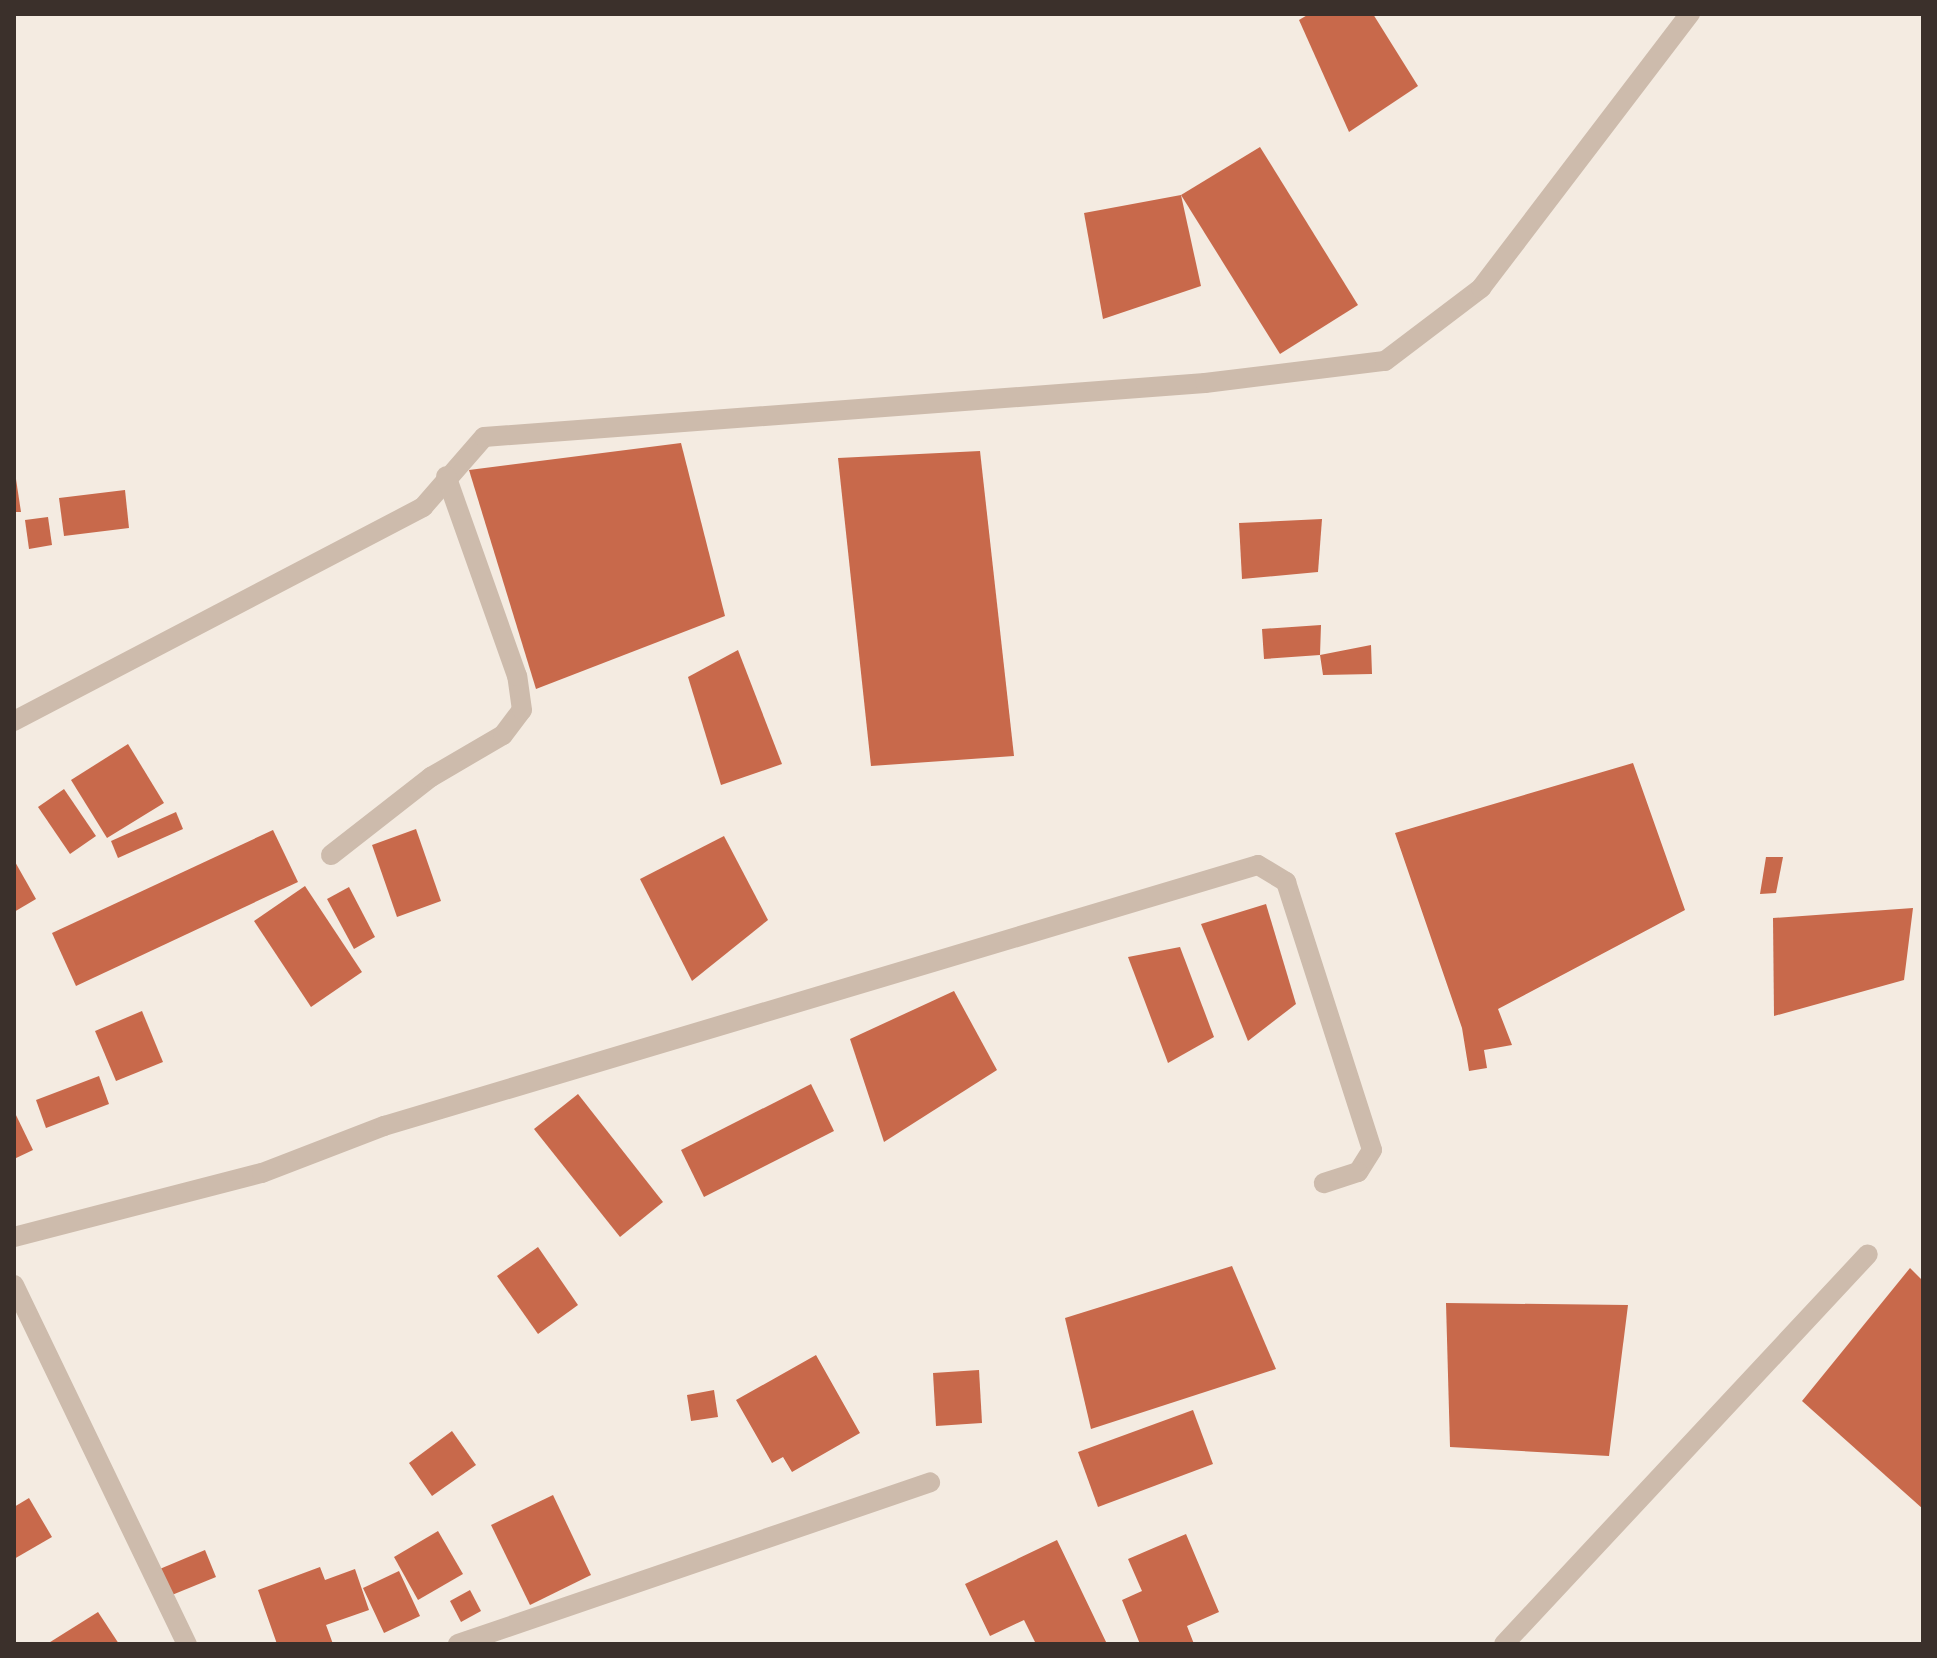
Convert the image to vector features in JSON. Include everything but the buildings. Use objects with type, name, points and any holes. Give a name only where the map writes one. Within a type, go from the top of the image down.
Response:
[{"type":"street","points":[[14,721],[423,507],[446,476],[484,437],[533,429],[1205,383],[1385,361],[1481,288],[1690,14]]},
{"type":"street","points":[[331,855],[431,777],[503,735],[522,710],[517,676],[446,476]]},
{"type":"street","points":[[14,1237],[262,1173],[384,1126],[1258,865],[1286,882],[1372,1150],[1358,1172],[1324,1183]]},
{"type":"street","points":[[1504,1644],[1868,1254]]},
{"type":"street","points":[[14,1285],[187,1644]]},
{"type":"street","points":[[458,1644],[930,1482]]}]
